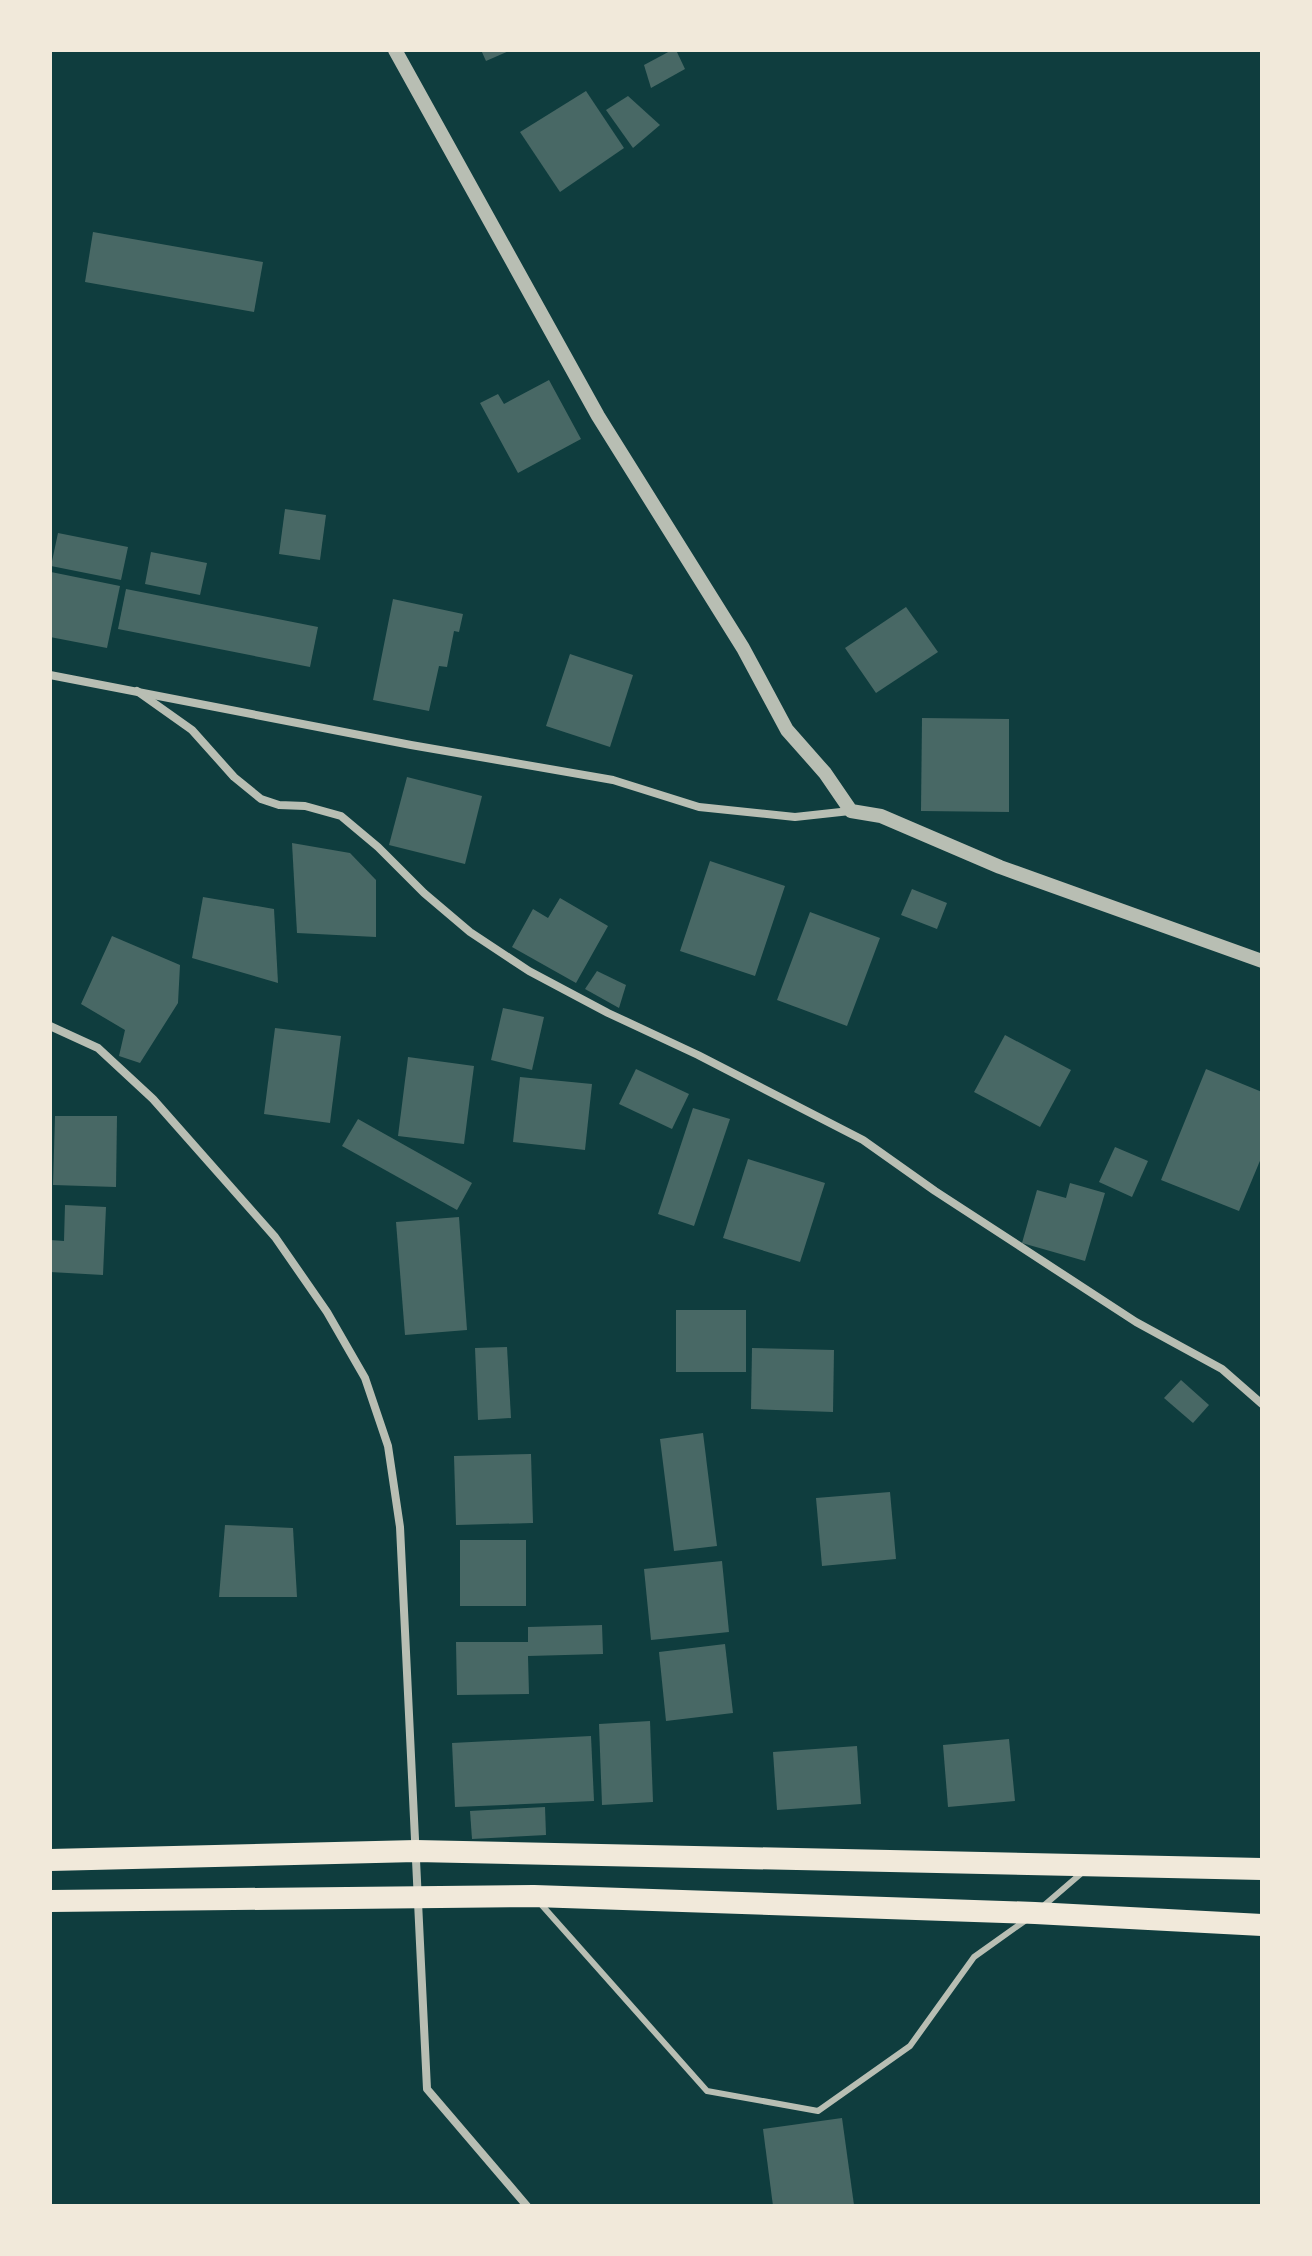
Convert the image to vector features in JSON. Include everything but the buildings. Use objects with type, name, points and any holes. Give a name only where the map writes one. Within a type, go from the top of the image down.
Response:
[{"type":"highway","points":[[50,1860],[416,1851],[1262,1869]]},
{"type":"highway","points":[[50,1901],[534,1896],[1035,1913],[1262,1925]]},
{"type":"street","points":[[395,50],[598,416],[743,648],[787,730],[825,773],[851,811]]},
{"type":"street","points":[[50,675],[411,745],[613,780],[699,807],[795,817],[851,811],[881,816],[1000,867],[1262,961]]},
{"type":"street","points":[[137,691],[192,730],[234,777],[261,799],[341,816],[470,932],[529,971],[863,1140],[935,1191],[1136,1322],[1222,1369],[1262,1404]]},
{"type":"street","points":[[50,1026],[98,1048],[153,1099],[210,1162],[275,1237],[327,1312],[365,1378],[388,1446],[400,1527],[427,2089],[527,2206]]},
{"type":"lane","points":[[534,1896],[707,2091],[818,2111],[910,2046],[974,1957],[1035,1913],[1088,1867]]}]
